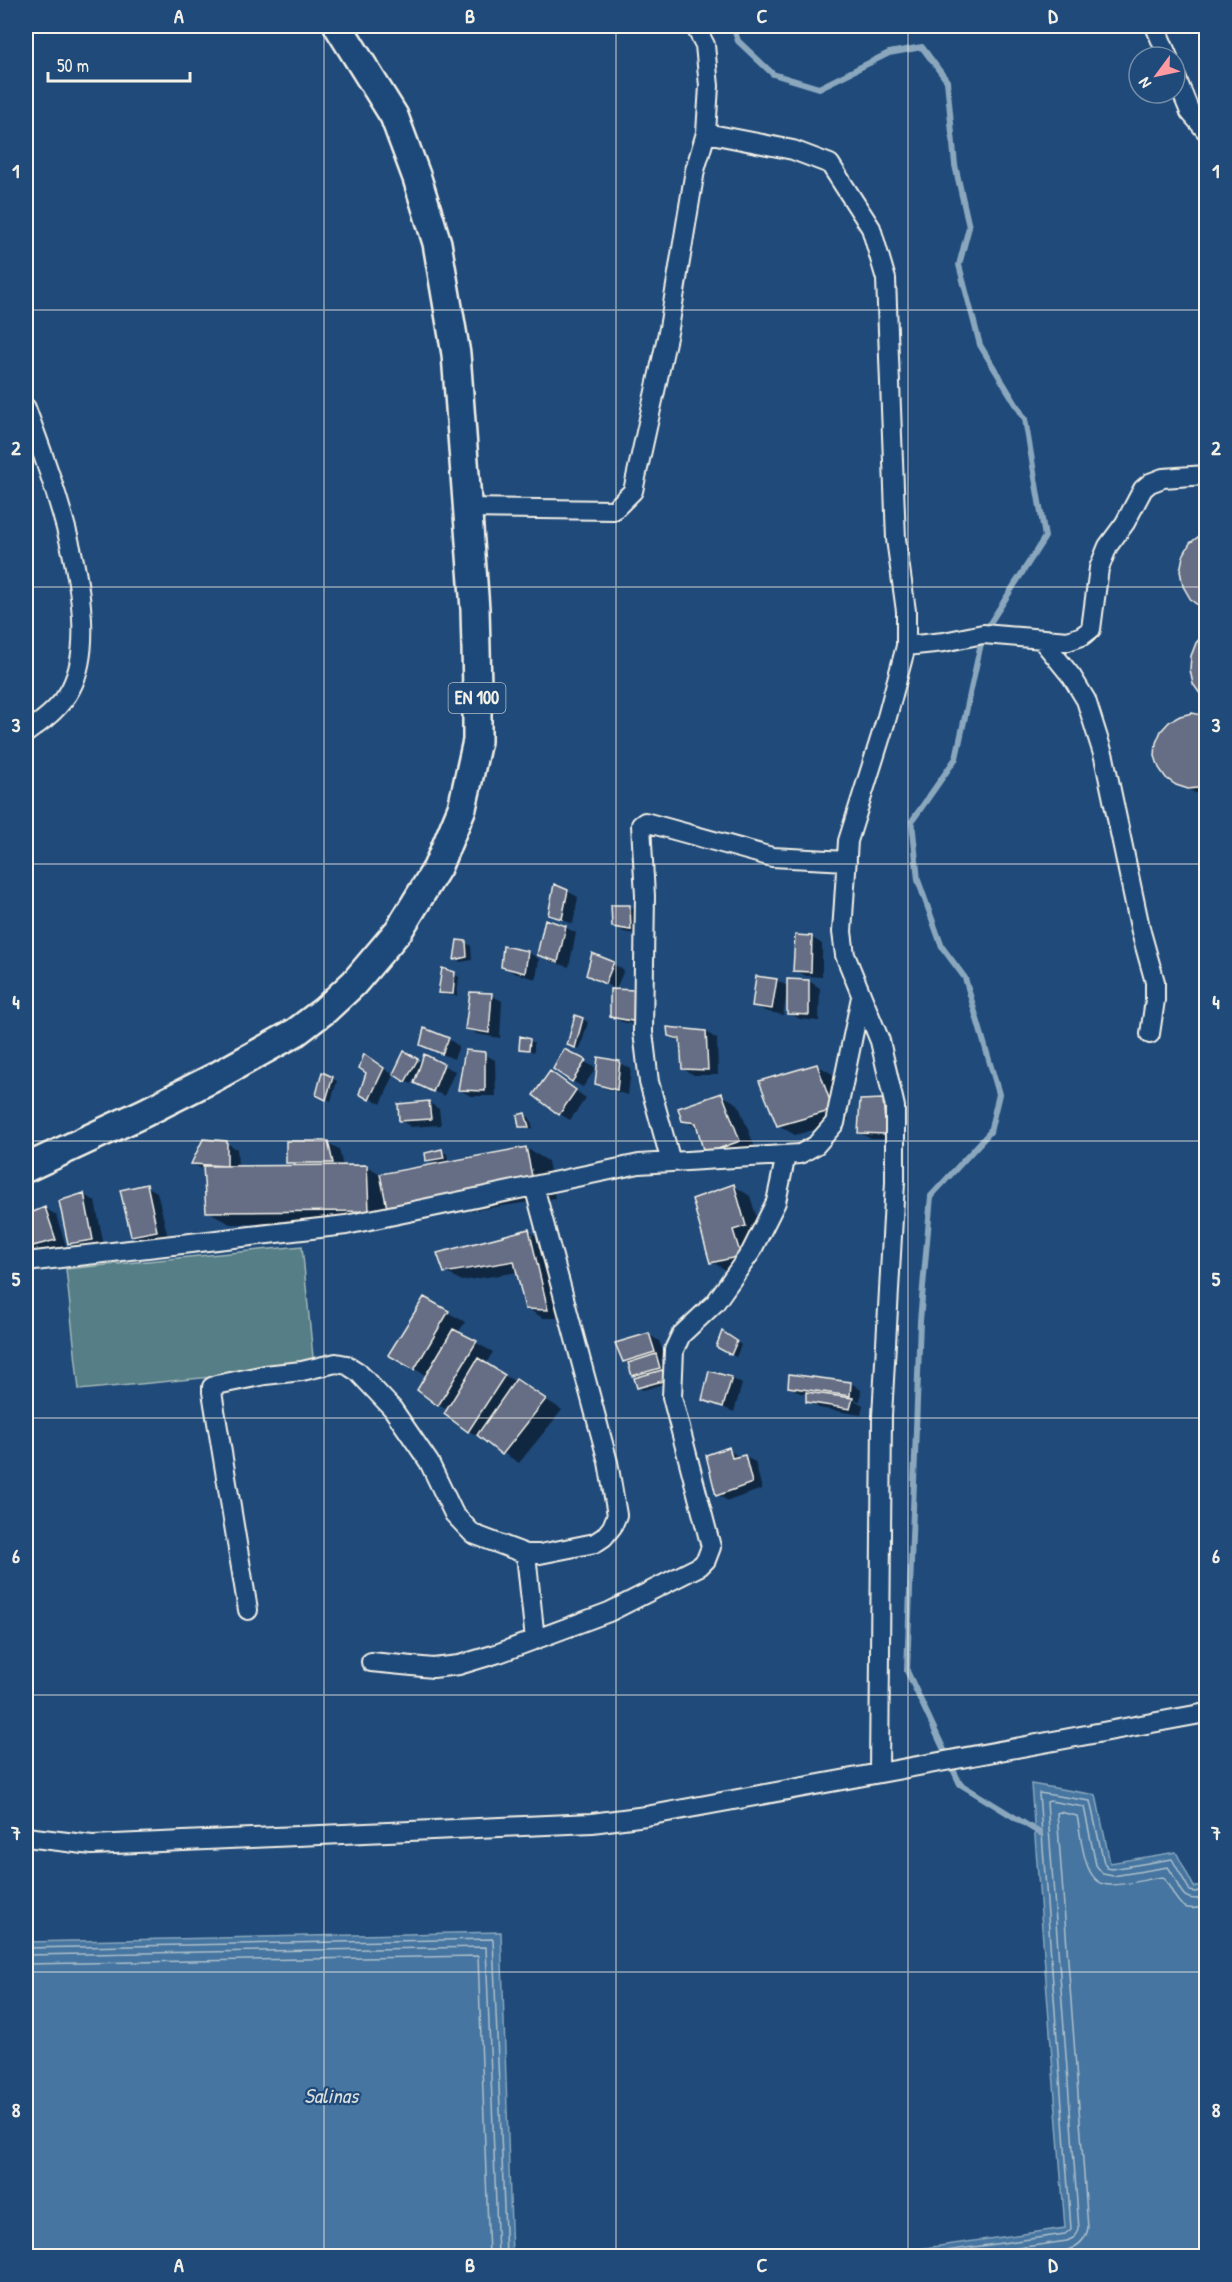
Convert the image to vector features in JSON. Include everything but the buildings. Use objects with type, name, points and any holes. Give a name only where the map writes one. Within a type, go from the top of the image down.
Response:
[{"type":"main road","name":"EN 100","points":[[26,1167],[154,1108],[296,1032],[325,1010],[354,983],[399,930],[441,858],[462,808],[477,741],[475,609],[456,354],[437,243],[417,178],[394,116],[338,26]]},
{"type":"street","points":[[467,508],[614,510],[633,491],[669,328],[695,170],[706,133],[709,86],[705,45],[695,26]]},
{"type":"street","points":[[1155,26],[1163,45]]},
{"type":"street","points":[[1187,105],[1190,112],[1206,131]]},
{"type":"street","points":[[706,133],[793,150],[830,164],[872,228],[886,279],[896,539],[906,611],[906,646],[887,717],[848,841],[842,932],[845,955],[880,1041],[895,1107],[895,1182],[882,1416],[879,1773]]},
{"type":"street","points":[[26,408],[64,521],[82,604],[81,653],[71,688],[51,715],[26,734]]},
{"type":"street","points":[[906,646],[944,642],[983,634],[1068,641],[1082,636],[1091,628],[1099,568],[1108,546],[1125,523],[1143,489],[1150,483],[1163,478],[1206,475]]},
{"type":"street","points":[[1042,639],[1072,676],[1086,700],[1104,757],[1133,900],[1155,982],[1150,1034]]},
{"type":"street","points":[[671,1162],[648,1082],[644,1032],[645,896],[641,825],[645,822],[772,857],[847,861]]},
{"type":"street","points":[[26,1262],[346,1225],[639,1164],[800,1154],[816,1145],[835,1123],[861,997]]},
{"type":"street","points":[[371,1662],[432,1668],[450,1666],[500,1653],[609,1612],[700,1566],[706,1560],[711,1547],[672,1397],[674,1350],[681,1335],[715,1303],[751,1252],[776,1202],[786,1155]]},
{"type":"street","points":[[248,1610],[212,1392],[212,1387],[216,1385],[336,1363],[347,1365],[358,1372],[392,1408],[429,1462],[454,1514],[473,1534],[526,1554],[540,1554],[595,1543],[612,1527],[617,1515],[608,1462],[534,1186]]},
{"type":"street","points":[[526,1554],[535,1640]]},
{"type":"street","points":[[26,1837],[92,1845],[592,1823],[646,1816],[1206,1713]]},
{"type":"green space","points":[[302,1246],[314,1367],[79,1390],[66,1269]]},
{"type":"water","points":[[1031,1784],[1096,1795],[1110,1863],[1176,1852],[1194,1887],[1206,1883],[1206,2256],[869,2256],[1065,2228]]},
{"type":"water","name":"Salinas","points":[[501,1932],[512,2256],[26,2256],[26,1942]]},
{"type":"waterway","points":[[733,26],[738,41],[773,74],[819,88],[889,53],[922,47],[947,81],[955,165],[969,227],[959,265],[980,345],[1025,419],[1045,537],[983,634],[956,758],[912,821],[918,880],[942,947],[965,978],[999,1094],[990,1132],[931,1196],[920,1321],[907,1671],[960,1784],[1040,1833]]}]
